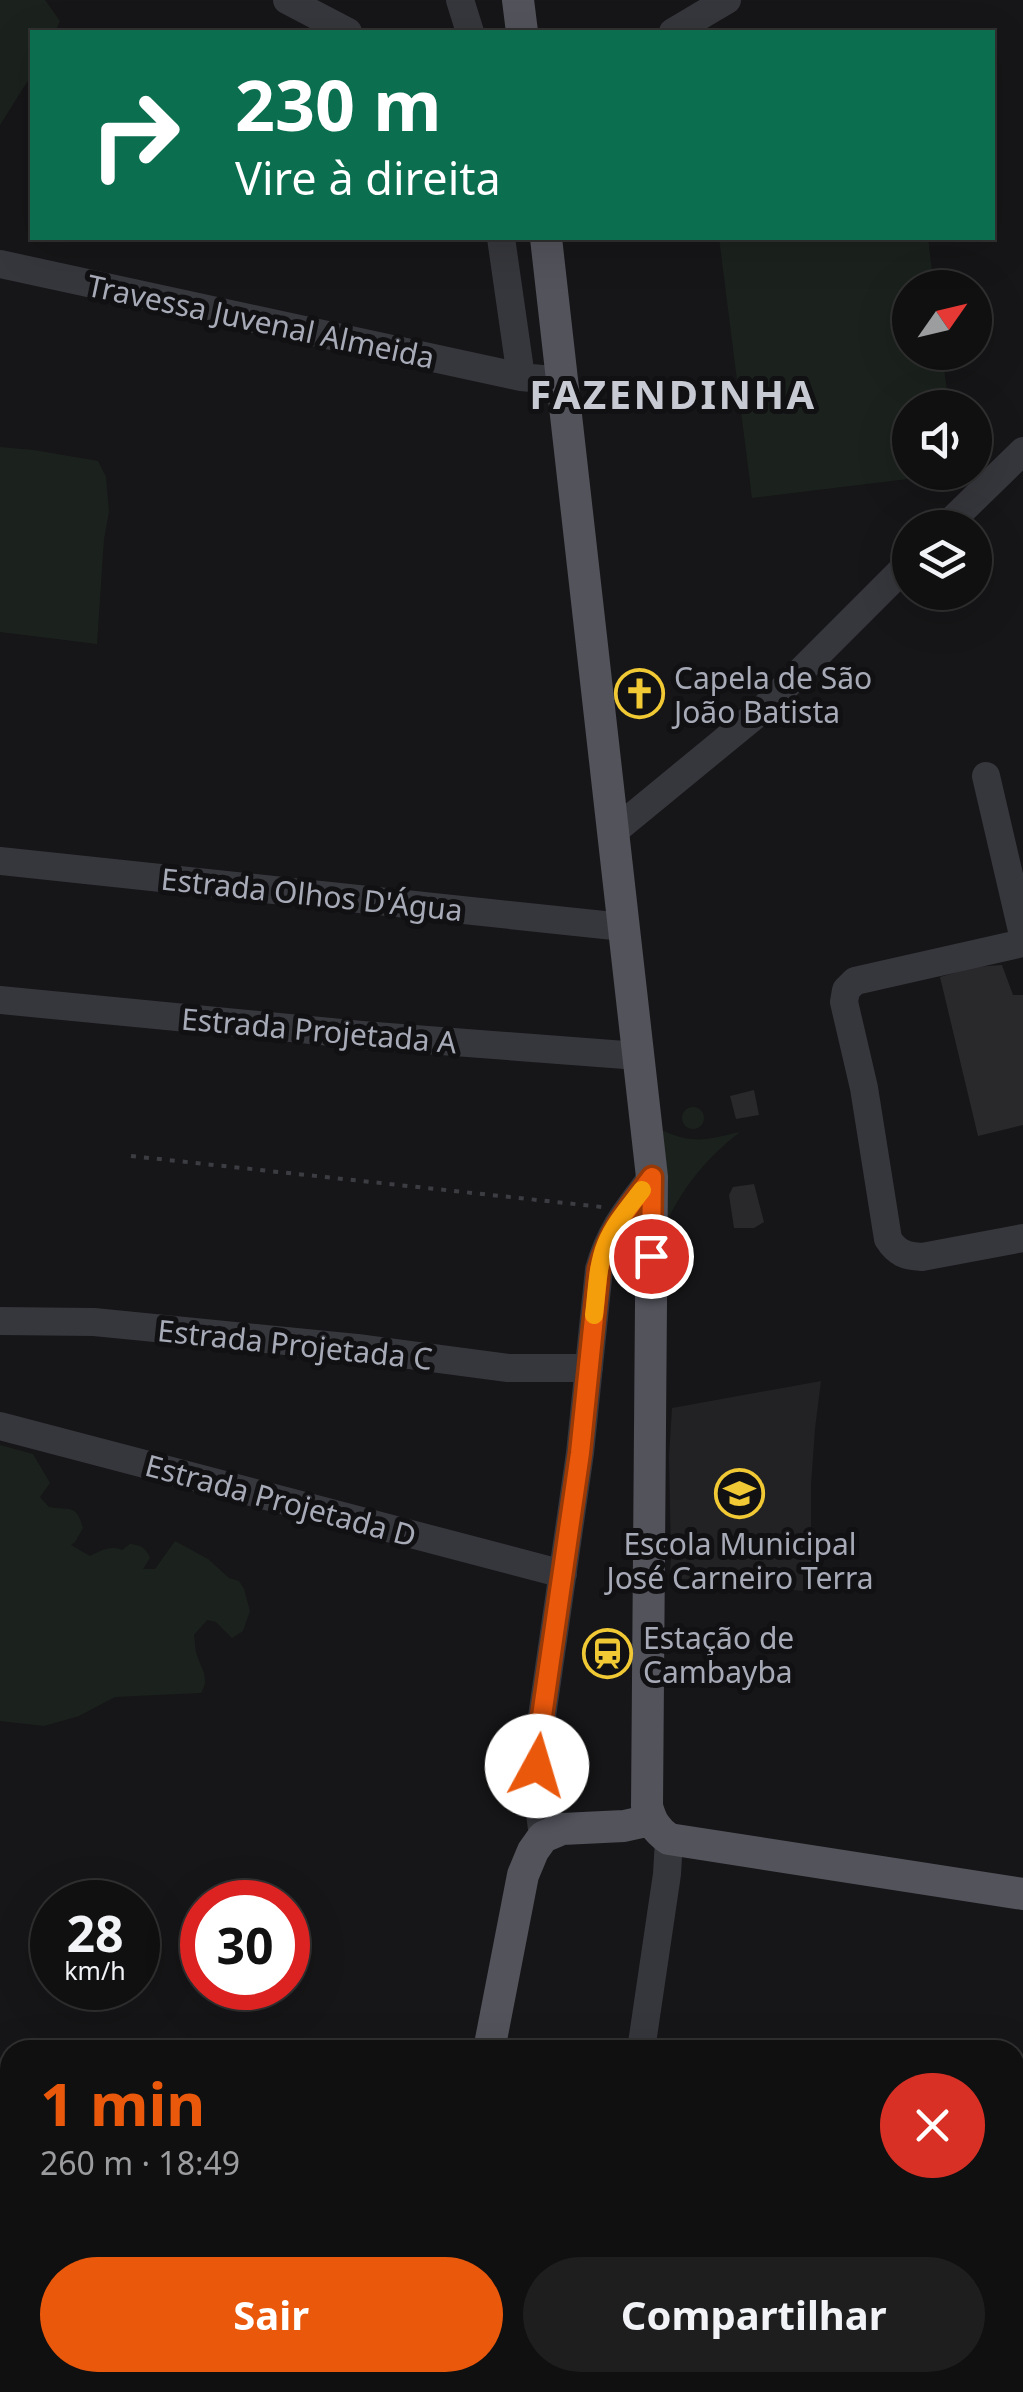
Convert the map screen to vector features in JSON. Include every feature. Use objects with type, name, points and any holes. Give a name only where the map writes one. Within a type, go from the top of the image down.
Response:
[{"type":"main road","points":[[518,0],[522,30]]},
{"type":"main road","points":[[546,240],[652,1177],[647,1806],[660,1829]]},
{"type":"main road","points":[[491,2040],[523,1875],[543,1838],[562,1829],[660,1829],[1023,1894]]},
{"type":"street","points":[[287,0],[344,30]]},
{"type":"street","points":[[676,30],[727,0]]},
{"type":"street","points":[[502,240],[522,377]]},
{"type":"street","name":"Travessa Juvenal Almeida","points":[[0,264],[522,377],[563,380]]},
{"type":"street","points":[[962,510],[1023,451]]},
{"type":"street","points":[[612,833],[764,708],[892,580]]},
{"type":"street","points":[[986,776],[1023,935]]},
{"type":"street","name":"Estrada Olhos D'Água","points":[[0,862],[623,927]]},
{"type":"street","points":[[1023,943],[855,981],[846,990],[844,1002],[864,1088],[888,1239],[895,1250],[922,1257],[1023,1238]]},
{"type":"street","name":"Estrada Projetada A","points":[[0,1000],[362,1035],[638,1056]]},
{"type":"street","points":[[543,1838],[537,1788],[538,1744],[580,1453],[599,1269],[606,1245],[652,1177]]},
{"type":"street","name":"Estrada Projetada C","points":[[0,1321],[94,1322],[357,1348],[508,1368],[589,1368]]},
{"type":"street","name":"Estrada Projetada D","points":[[0,1426],[563,1574]]},
{"type":"street","points":[[642,2040],[667,1874],[660,1829]]},
{"type":"path","points":[[132,1156],[627,1210]]},
{"type":"shaded area","points":[[0,0],[45,0],[60,21],[56,30],[30,30],[30,77],[0,125]]},
{"type":"shaded area","points":[[719,240],[928,240],[932,270],[892,270],[892,370],[944,370],[947,390],[892,390],[892,481],[752,498]]},
{"type":"shaded area","points":[[0,447],[98,461],[106,477],[109,512],[97,644],[0,632]]},
{"type":"shaded area","points":[[693,1107],[701,1110],[701,1126],[693,1129],[685,1126],[682,1118],[685,1110]]},
{"type":"shaded area","points":[[659,1129],[700,1140],[740,1132],[700,1170],[669,1217],[666,1213]]},
{"type":"shaded area","name":"Escola Municipal José Carneiro Terra","points":[[821,1381],[811,1485],[811,1592],[669,1579],[672,1408]]},
{"type":"shaded area","points":[[0,1445],[33,1454],[50,1483],[40,1497],[49,1507],[78,1515],[83,1528],[71,1545],[90,1556],[134,1544],[145,1549],[150,1558],[143,1569],[155,1569],[175,1541],[239,1581],[250,1611],[243,1631],[232,1638],[216,1622],[207,1620],[194,1635],[205,1677],[201,1693],[115,1697],[79,1716],[44,1726],[0,1721]]},
{"type":"building","points":[[1002,965],[1013,995],[1023,995],[1023,1125],[978,1136],[940,977],[974,967]]},
{"type":"building","points":[[754,1090],[759,1115],[736,1119],[730,1096]]},
{"type":"building","points":[[754,1184],[764,1222],[754,1228],[734,1228],[729,1195],[733,1187]]},
{"type":"slow traffic","points":[[594,1315],[606,1245],[616,1224],[642,1190]]},
{"type":"place","name":"Capela de São João Batista","points":[[639,694]]},
{"type":"place","name":"Escola Municipal José Carneiro Terra","points":[[740,1494]]},
{"type":"place","name":"Estação de Cambayba","points":[[608,1654]]},
{"type":"district","name":"FAZENDINHA","points":[[673,393]]},
{"type":"route","points":[[537,1766],[580,1453],[599,1269],[616,1224],[652,1177],[651,1256]]}]
